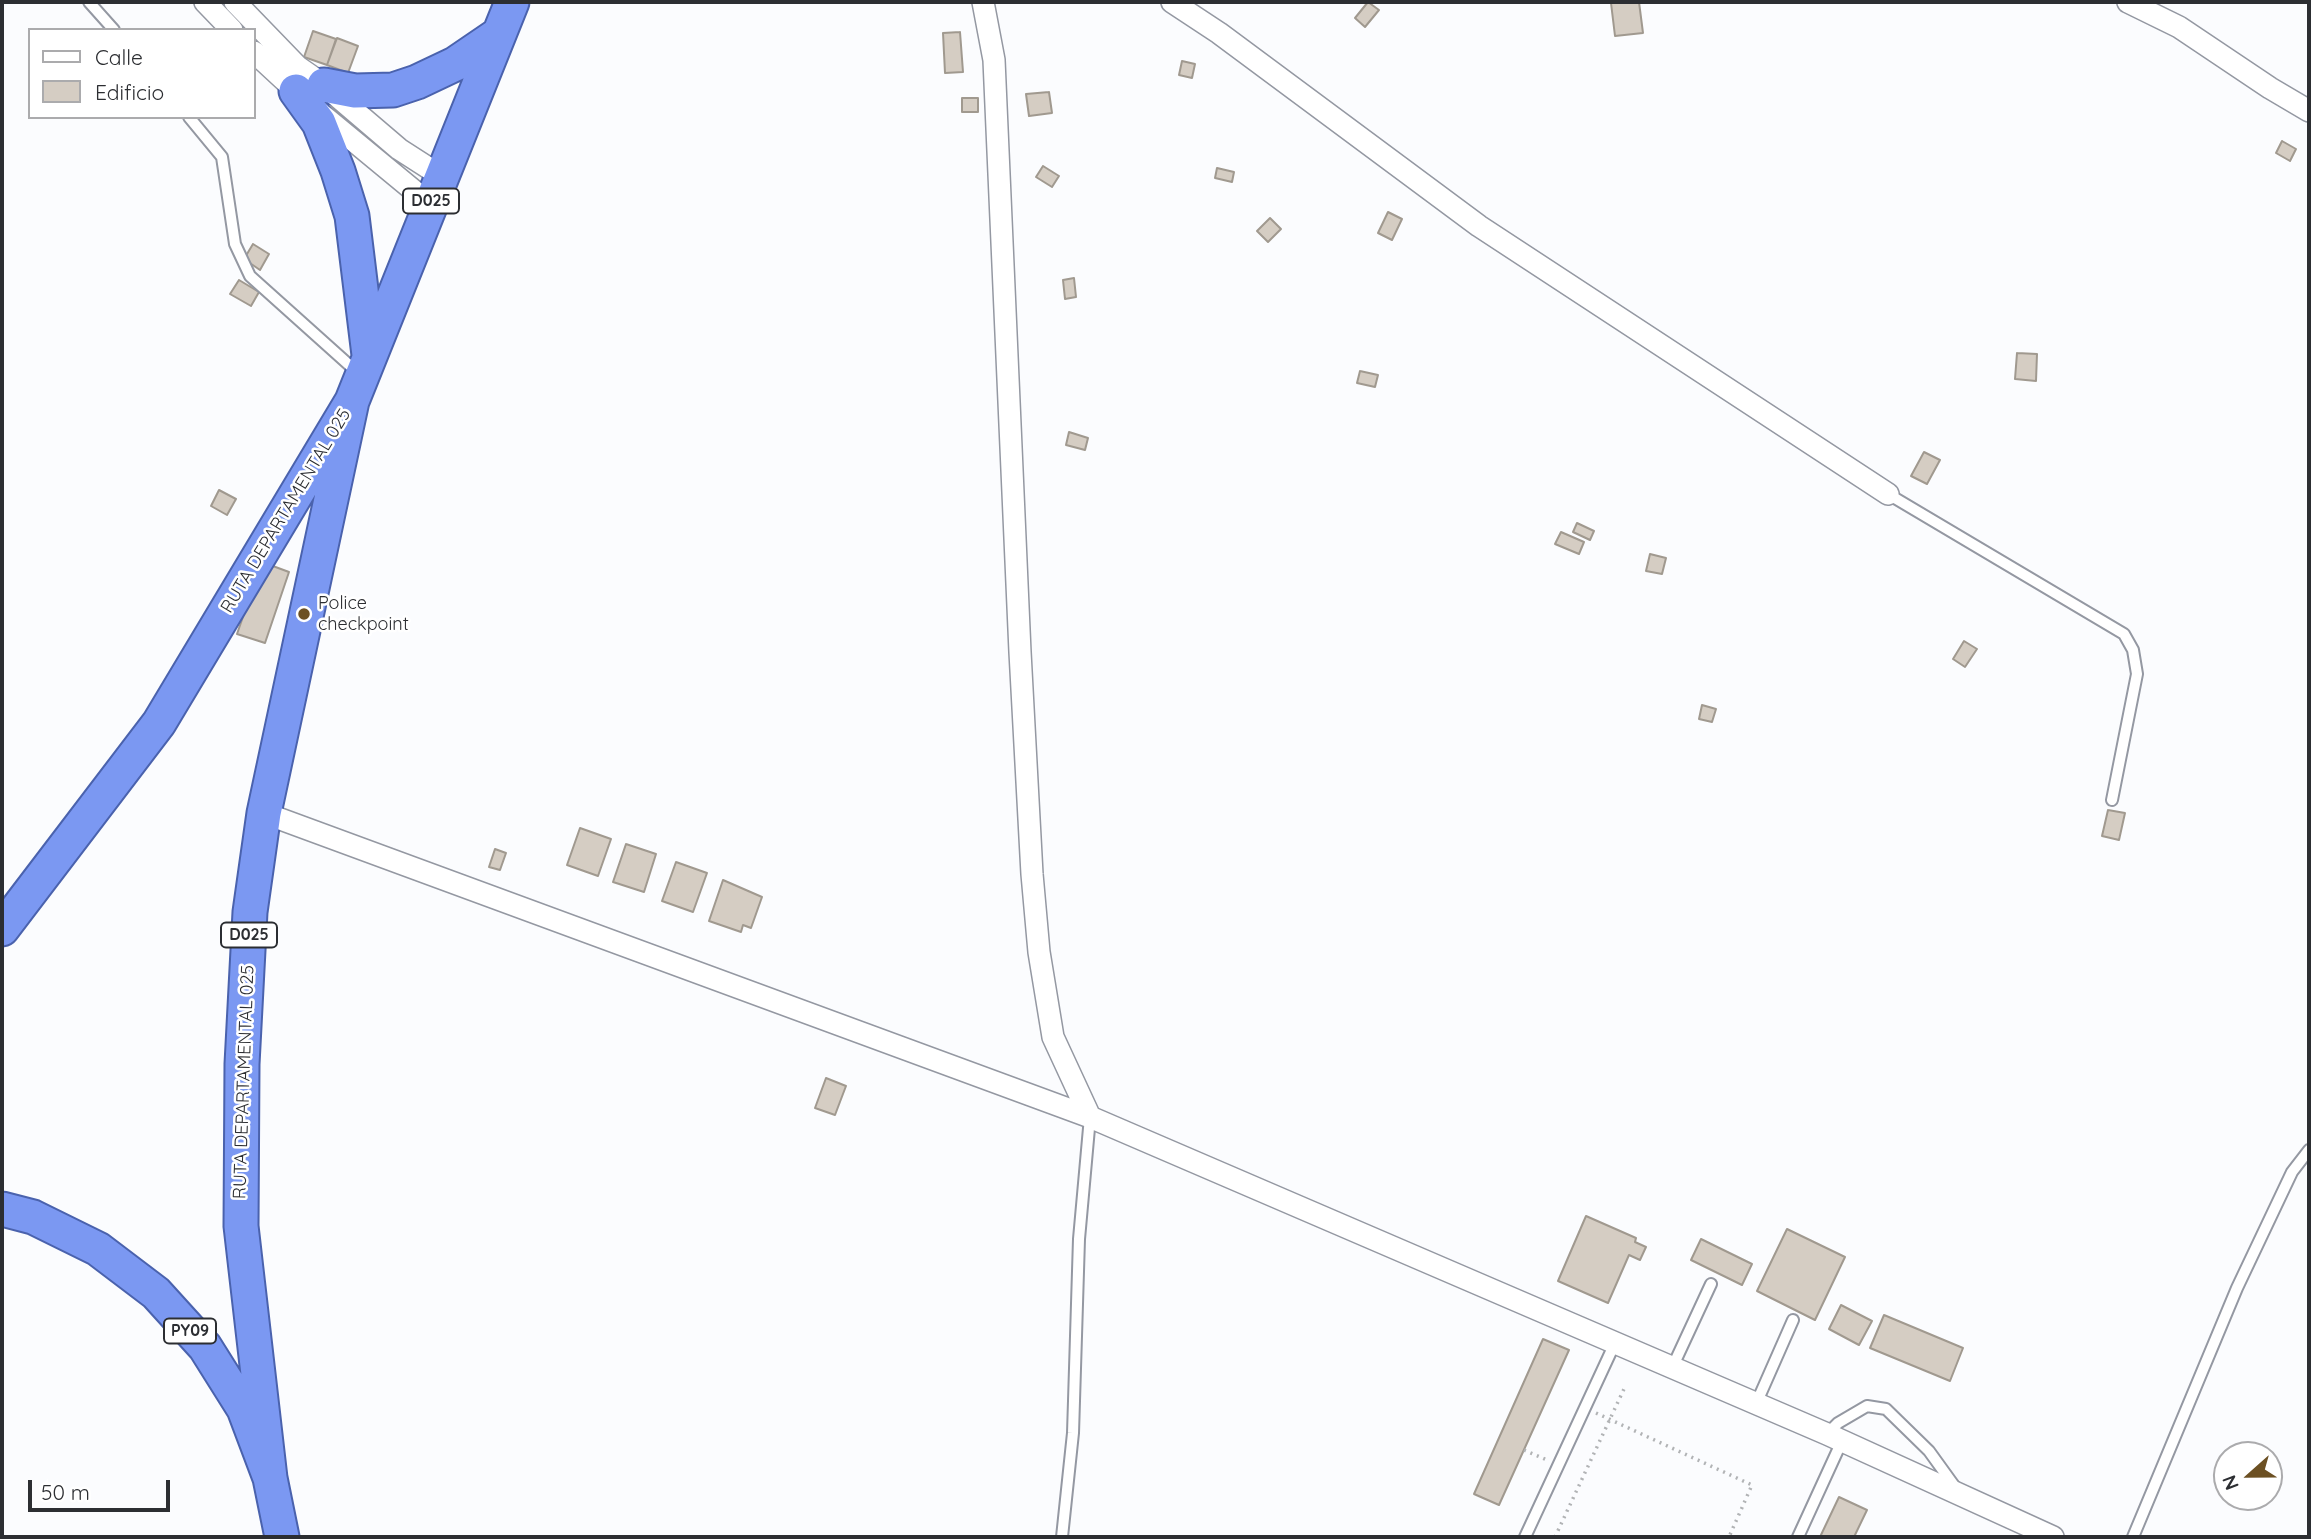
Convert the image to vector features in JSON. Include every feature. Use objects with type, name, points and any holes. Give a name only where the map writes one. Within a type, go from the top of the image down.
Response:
[{"type":"highway","name":"RUTA DEPARTAMENTAL 025","points":[[2,929],[159,723],[361,378],[512,2]]},
{"type":"highway","points":[[361,378],[352,216],[319,123],[310,88],[393,90],[455,64],[499,34]]},
{"type":"highway","name":"RUTA DEPARTAMENTAL 025","points":[[270,1478],[241,1226],[242,1064],[250,912],[264,813],[361,378]]},
{"type":"highway","name":"PY09","points":[[2,1209],[33,1217],[98,1249],[156,1293],[205,1348],[244,1409],[270,1478],[282,1537]]},
{"type":"street","points":[[205,2],[230,28]]},
{"type":"street","points":[[235,2],[298,67],[310,88],[435,190]]},
{"type":"street","points":[[983,2],[994,60],[1019,638],[1039,952],[1053,1037],[1090,1116]]},
{"type":"street","points":[[1171,2],[1219,33],[1479,226],[1888,494]]},
{"type":"street","points":[[2128,2],[2179,27],[2270,89],[2309,111]]},
{"type":"street","points":[[256,53],[368,124],[400,149],[435,190]]},
{"type":"street","points":[[264,813],[1090,1116],[1834,1438],[2041,1534]]},
{"type":"lane","points":[[89,2],[112,28]]},
{"type":"lane","points":[[191,119],[222,157],[235,244],[250,276],[361,378]]},
{"type":"lane","points":[[1888,494],[2124,634],[2133,650],[2137,674],[2112,800]]},
{"type":"lane","points":[[1062,1537],[1073,1433],[1079,1239],[1090,1116]]},
{"type":"lane","points":[[2133,1537],[2237,1288],[2292,1172],[2309,1150]]},
{"type":"lane","points":[[1672,1368],[1711,1284]]},
{"type":"lane","points":[[1756,1404],[1793,1320]]},
{"type":"lane","points":[[1525,1537],[1615,1343]]},
{"type":"lane","points":[[1798,1537],[1838,1423],[1867,1406],[1886,1409],[1929,1451],[1960,1495]]},
{"type":"path","points":[[1555,1537],[1624,1389]]},
{"type":"path","points":[[1610,1419],[1752,1485],[1729,1537]]},
{"type":"path","points":[[1524,1450],[1558,1465]]},
{"type":"building","points":[[1368,2],[1379,10],[1365,27],[1355,18]]},
{"type":"building","points":[[1639,2],[1643,33],[1615,36],[1611,3]]},
{"type":"building","points":[[313,31],[336,39],[327,65],[304,57]]},
{"type":"building","points":[[960,32],[963,72],[945,73],[943,33]]},
{"type":"building","points":[[337,38],[358,46],[348,73],[327,65]]},
{"type":"building","points":[[1182,61],[1195,64],[1192,78],[1179,75]]},
{"type":"building","points":[[1049,92],[1052,113],[1029,116],[1026,94]]},
{"type":"building","points":[[962,98],[978,98],[978,112],[962,112]]},
{"type":"building","points":[[2282,141],[2296,149],[2290,161],[2276,153]]},
{"type":"building","points":[[1043,166],[1059,176],[1052,187],[1036,177]]},
{"type":"building","points":[[1217,168],[1234,172],[1232,182],[1215,178]]},
{"type":"building","points":[[1388,212],[1402,219],[1392,240],[1378,233]]},
{"type":"building","points":[[1270,218],[1281,229],[1268,242],[1257,231]]},
{"type":"building","points":[[253,244],[269,254],[260,270],[244,259]]},
{"type":"building","points":[[1074,278],[1076,297],[1065,299],[1063,280]]},
{"type":"building","points":[[239,280],[259,292],[251,306],[230,294]]},
{"type":"building","points":[[2017,353],[2037,354],[2036,381],[2015,379]]},
{"type":"building","points":[[1360,371],[1378,375],[1375,387],[1357,383]]},
{"type":"building","points":[[1069,432],[1088,438],[1085,450],[1066,445]]},
{"type":"building","points":[[1924,452],[1940,460],[1927,484],[1911,476]]},
{"type":"building","points":[[219,490],[236,499],[227,515],[211,506]]},
{"type":"building","points":[[1577,523],[1594,531],[1590,540],[1573,532]]},
{"type":"building","points":[[1561,532],[1584,542],[1579,554],[1555,544]]},
{"type":"building","points":[[1650,554],[1666,558],[1662,574],[1646,571]]},
{"type":"building","points":[[262,562],[289,572],[265,643],[237,634]]},
{"type":"building","points":[[1964,641],[1977,649],[1965,667],[1953,659]]},
{"type":"building","points":[[1702,705],[1716,709],[1712,722],[1699,719]]},
{"type":"building","points":[[2108,810],[2125,813],[2119,840],[2102,836]]},
{"type":"building","points":[[580,828],[611,839],[598,876],[567,865]]},
{"type":"building","points":[[626,844],[656,854],[644,892],[613,882]]},
{"type":"building","points":[[495,849],[506,853],[500,870],[489,867]]},
{"type":"building","points":[[676,862],[707,873],[693,912],[662,901]]},
{"type":"building","points":[[723,880],[762,897],[751,928],[743,925],[741,932],[709,921]]},
{"type":"building","points":[[826,1078],[846,1086],[835,1115],[815,1108]]},
{"type":"building","points":[[1586,1216],[1636,1238],[1635,1242],[1646,1247],[1640,1260],[1629,1255],[1608,1303],[1558,1281]]},
{"type":"building","points":[[1787,1229],[1845,1257],[1815,1320],[1757,1291]]},
{"type":"building","points":[[1701,1239],[1752,1264],[1742,1285],[1691,1260]]},
{"type":"building","points":[[1841,1305],[1872,1321],[1859,1345],[1829,1329]]},
{"type":"building","points":[[1884,1315],[1963,1348],[1950,1381],[1870,1348]]},
{"type":"building","points":[[1543,1339],[1569,1350],[1499,1505],[1474,1494]]},
{"type":"building","points":[[1839,1497],[1867,1510],[1854,1537],[1820,1537]]},
{"type":"place","name":"Police checkpoint","points":[[304,614]]}]
